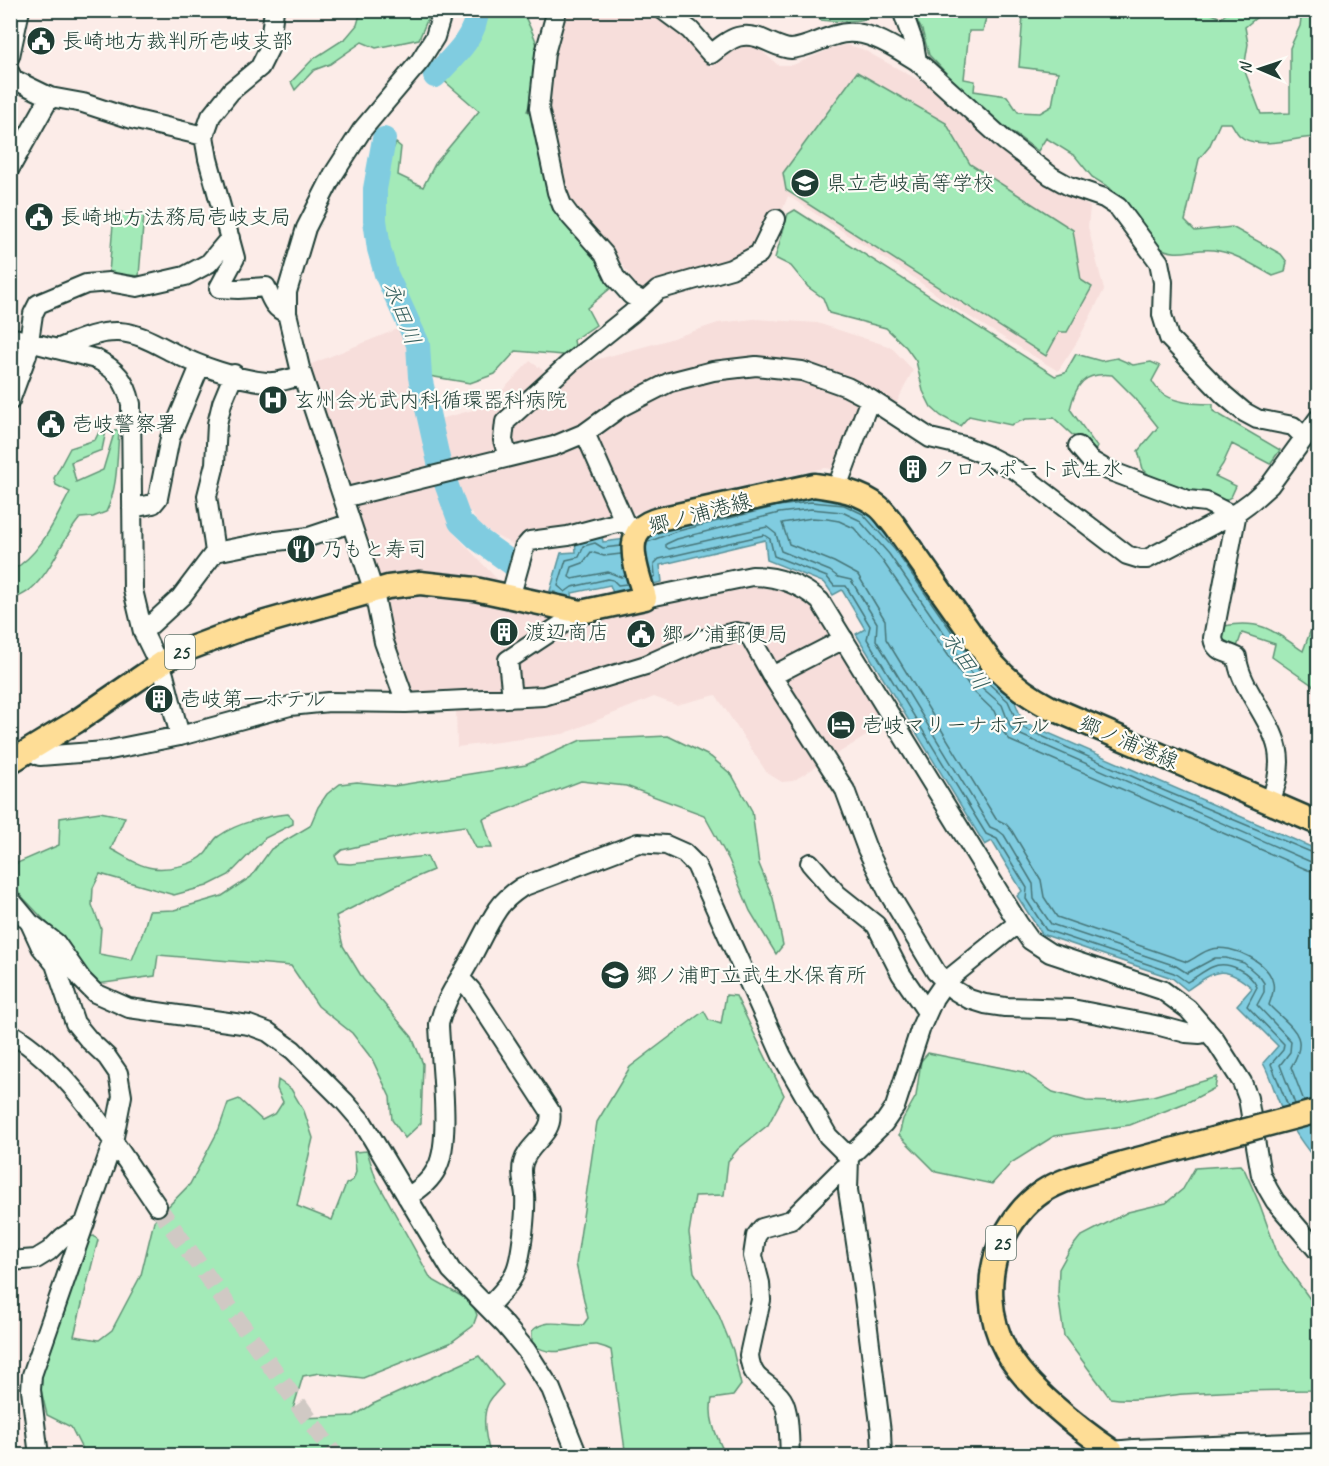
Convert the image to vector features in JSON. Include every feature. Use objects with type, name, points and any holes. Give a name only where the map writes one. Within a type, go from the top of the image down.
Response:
[{"type":"main road","name":"郷ノ浦港線","points":[[643,593],[630,527],[814,485],[837,488],[857,495],[880,508],[991,662],[1008,681],[1025,694],[1049,707],[1318,823]]},
{"type":"main road","name":"25","points":[[20,756],[77,721],[175,654],[241,629],[398,584],[420,583],[475,589],[582,612],[643,593]]},
{"type":"main road","name":"25","points":[[1104,1453],[1049,1401],[1006,1351],[994,1315],[992,1271],[997,1252],[1015,1218],[1043,1192],[1065,1181],[1318,1111]]},
{"type":"street","points":[[10,56],[20,10]]},
{"type":"street","points":[[274,10],[269,49],[260,67],[231,91],[211,116],[204,136],[235,258],[219,288],[238,290],[266,288],[279,311],[287,313]]},
{"type":"street","points":[[406,703],[384,642],[374,592],[302,375],[287,313],[287,292],[306,228],[328,186],[362,130],[420,61],[435,37],[443,10]]},
{"type":"street","points":[[557,10],[545,53],[539,108],[557,192],[562,205],[571,217],[604,254],[615,278],[631,295],[644,302]]},
{"type":"street","points":[[663,10],[690,30],[711,54],[736,36],[753,36],[789,49],[799,48],[838,34],[856,33],[874,38],[917,61],[1005,141],[1051,176],[1069,186],[1104,198],[1118,207],[1160,262],[1162,315],[1169,338],[1224,395],[1244,412],[1257,419],[1293,426],[1304,437]]},
{"type":"street","points":[[902,10],[914,44],[917,61]]},
{"type":"street","points":[[10,74],[13,79],[50,97],[83,103],[132,119],[204,136]]},
{"type":"street","points":[[10,168],[50,97]]},
{"type":"street","points":[[508,457],[503,440],[505,422],[570,363],[658,290],[730,269],[759,254],[776,219]]},
{"type":"street","points":[[10,401],[29,342],[33,314],[38,304],[86,284],[109,282],[137,287],[184,276],[209,263],[230,238]]},
{"type":"street","points":[[57,349],[100,334],[119,332],[136,335],[200,366],[266,382],[302,375]]},
{"type":"street","points":[[10,337],[106,364],[124,381],[131,404],[134,590],[144,632],[164,675],[180,736]]},
{"type":"street","points":[[132,508],[153,504],[158,498],[170,438],[200,366]]},
{"type":"street","points":[[343,498],[555,446],[585,434],[621,407],[670,382],[713,371],[756,366],[802,371],[839,383],[870,399],[930,438],[986,454],[1017,471],[1127,555],[1147,558],[1233,513],[1270,485],[1318,419]]},
{"type":"street","points":[[215,552],[207,496],[214,464],[217,424],[222,403],[234,374]]},
{"type":"street","points":[[837,488],[870,399]]},
{"type":"street","points":[[510,598],[524,548],[530,541],[630,527],[585,434]]},
{"type":"street","points":[[1078,446],[1090,460],[1105,469],[1188,500],[1206,502],[1233,513]]},
{"type":"street","points":[[1233,513],[1213,638],[1218,650],[1237,657],[1241,674],[1278,745],[1280,757],[1278,781],[1270,802]]},
{"type":"street","points":[[144,632],[181,597],[215,552],[309,537],[351,523]]},
{"type":"street","points":[[643,593],[752,576],[765,576],[788,582],[810,592],[825,607],[1030,940],[1050,953],[1162,990],[1188,1009],[1206,1029],[1242,1082],[1248,1098],[1261,1175],[1268,1189],[1275,1201],[1318,1251]]},
{"type":"street","points":[[512,698],[508,660],[564,623],[569,610]]},
{"type":"street","points":[[20,756],[105,751],[180,736],[290,706],[329,702],[406,703],[544,696],[646,665],[704,639],[736,632],[746,634],[751,638],[772,676],[845,790],[867,849],[888,892],[936,972],[945,982],[969,999],[985,1004],[1005,1007],[1072,1009],[1186,1033],[1200,1034],[1206,1029]]},
{"type":"street","points":[[772,676],[844,639]]},
{"type":"street","points":[[407,1197],[422,1188],[436,1170],[445,1141],[439,1024],[450,992],[499,907],[522,887],[638,843],[652,842],[675,848],[696,865],[782,1056],[828,1136],[849,1161],[848,1190],[863,1289],[882,1455]]},
{"type":"street","points":[[810,863],[837,894],[876,925],[901,974],[927,1012]]},
{"type":"street","points":[[10,899],[30,923],[56,943],[82,980],[95,993],[129,1008],[249,1025],[268,1032],[324,1080],[363,1122],[451,1270],[489,1307],[526,1350],[551,1389],[578,1455]]},
{"type":"street","points":[[30,923],[41,946],[55,964],[75,1023],[107,1057],[118,1073],[122,1096],[113,1142],[32,1375],[31,1390],[39,1455]]},
{"type":"street","points":[[790,1455],[785,1406],[777,1394],[758,1379],[750,1364],[749,1355],[761,1292],[753,1256],[756,1236],[762,1228],[791,1220],[884,1123],[895,1107],[927,1012],[945,982],[1018,923]]},
{"type":"street","points":[[460,978],[471,990],[522,1068],[550,1112],[552,1119],[523,1163],[525,1197],[517,1269],[507,1287],[489,1307]]},
{"type":"street","points":[[10,1034],[39,1054],[72,1088],[157,1206]]},
{"type":"street","points":[[10,1261],[36,1259],[85,1223]]},
{"type":"street","points":[[1104,1453],[1295,1449],[1318,1442]]},
{"type":"shaded area","name":"県立壱岐高等学校","points":[[563,11],[647,11],[676,31],[711,67],[737,43],[758,48],[778,65],[793,65],[833,48],[847,45],[862,49],[935,89],[1030,170],[1090,207],[1088,227],[1104,290],[1077,342],[1058,371],[952,306],[910,275],[788,196],[765,254],[660,298],[637,286],[612,250],[564,200],[543,116],[545,88]]},
{"type":"shaded area","points":[[754,319],[817,323],[891,347],[913,370],[895,406],[875,409],[849,471],[824,468],[740,487],[514,545],[492,534],[479,524],[471,513],[465,514],[452,478],[436,420],[488,406],[530,361],[547,373],[661,342],[718,323]]},
{"type":"shaded area","points":[[400,328],[412,346],[414,393],[454,533],[533,613],[572,623],[607,618],[714,590],[768,584],[808,598],[871,698],[884,725],[793,781],[782,782],[767,773],[716,695],[676,705],[654,697],[563,734],[457,747],[456,707],[410,710],[329,425],[309,365]]},
{"type":"green space","points":[[1146,10],[1152,15],[1156,11],[1203,10],[1221,18],[1230,11],[1262,11],[1245,27],[1248,44],[1244,69],[1261,114],[1290,113],[1290,48],[1300,26],[1302,11],[1318,11],[1318,137],[1266,143],[1256,142],[1246,140],[1239,135],[1231,123],[1220,123],[1209,147],[1199,159],[1185,221],[1195,231],[1232,227],[1281,254],[1287,262],[1285,272],[1273,276],[1244,260],[1221,251],[1172,252],[1158,247],[1110,188],[1092,177],[1075,156],[1046,138],[1038,151],[980,109],[929,55],[922,30],[911,11]],"holes":[[[987,13],[1023,15],[1019,67],[1058,72],[1052,106],[1040,113],[1018,112],[1007,96],[974,91],[975,81],[964,79],[969,31],[983,31]]]},
{"type":"green space","points":[[361,11],[431,11],[419,39],[376,48],[362,42],[330,64],[314,70],[295,90],[291,82],[313,59],[346,38],[357,25]]},
{"type":"green space","points":[[485,11],[523,11],[536,42],[537,54],[537,71],[527,111],[533,112],[588,245],[613,286],[587,308],[596,325],[574,340],[575,346],[563,355],[516,351],[495,374],[470,383],[429,376],[412,313],[391,273],[383,250],[379,220],[382,173],[396,143],[401,147],[398,175],[423,187],[435,164],[479,111],[442,79],[480,31]]},
{"type":"green space","points":[[814,11],[869,11],[872,14],[869,18],[864,19],[832,21],[821,20]]},
{"type":"green space","points":[[857,72],[946,123],[970,164],[1073,230],[1081,280],[1092,287],[1067,332],[1059,332],[1046,356],[786,190],[783,173]]},
{"type":"green space","points":[[795,210],[1055,376],[1065,373],[1076,354],[1101,361],[1117,358],[1133,365],[1151,362],[1160,366],[1152,381],[1163,394],[1187,403],[1213,404],[1213,411],[1280,450],[1270,464],[1232,444],[1215,476],[1236,486],[1231,497],[1224,501],[1151,477],[1143,469],[1138,451],[1158,427],[1135,398],[1112,375],[1094,376],[1083,382],[1075,393],[1070,409],[1097,447],[1093,454],[1054,418],[1026,419],[1011,425],[969,416],[960,426],[941,416],[931,407],[923,391],[916,361],[906,347],[886,328],[829,313],[823,298],[808,287],[791,266],[775,258],[788,214]]},
{"type":"green space","points":[[114,212],[144,214],[139,276],[109,273]]},
{"type":"green space","points":[[115,430],[119,431],[116,473],[113,493],[106,512],[93,517],[80,518],[39,581],[29,591],[11,601],[11,571],[31,556],[39,546],[70,492],[56,485],[54,478],[70,448],[95,440],[99,432],[106,431],[102,450],[71,462],[76,482],[103,470]]},
{"type":"green space","points":[[1318,618],[1318,689],[1272,657],[1275,644],[1242,633],[1237,647],[1226,645],[1222,639],[1224,626],[1248,624],[1275,632],[1303,651]]},
{"type":"green space","points":[[668,736],[711,757],[732,775],[752,811],[759,864],[773,898],[783,945],[776,954],[750,911],[729,860],[704,815],[626,786],[581,781],[483,819],[492,848],[476,848],[465,826],[416,833],[342,850],[335,856],[338,863],[350,864],[427,856],[433,870],[395,886],[336,916],[343,946],[363,979],[412,1037],[423,1064],[421,1123],[405,1138],[392,1120],[390,1097],[372,1059],[352,1033],[318,1006],[291,966],[158,955],[155,976],[97,984],[66,943],[11,883],[11,872],[15,864],[59,845],[60,818],[100,812],[125,817],[111,849],[142,865],[153,868],[180,866],[195,861],[205,854],[213,842],[226,831],[243,824],[261,818],[288,814],[293,819],[293,824],[265,838],[229,875],[207,886],[174,895],[100,874],[93,888],[92,905],[101,928],[99,954],[132,960],[149,911],[174,910],[222,896],[251,877],[271,849],[310,826],[318,807],[327,794],[340,784],[357,782],[394,786],[526,765],[581,740]]},
{"type":"green space","points":[[726,995],[736,996],[784,1095],[768,1125],[738,1149],[728,1161],[724,1195],[695,1196],[689,1233],[694,1272],[718,1313],[733,1350],[741,1385],[733,1396],[712,1399],[711,1406],[716,1433],[724,1452],[731,1455],[621,1455],[625,1450],[611,1350],[597,1345],[588,1345],[557,1352],[549,1351],[532,1344],[532,1331],[550,1323],[583,1325],[588,1318],[576,1264],[597,1122],[630,1067],[704,1011],[709,1020],[721,1024]]},
{"type":"green space","points":[[928,1053],[1023,1072],[1053,1092],[1086,1101],[1115,1102],[1153,1096],[1217,1077],[1215,1088],[1190,1101],[1130,1125],[1054,1136],[1011,1163],[992,1184],[936,1172],[899,1135],[903,1119],[916,1096],[921,1061]]},
{"type":"green space","points":[[278,1080],[291,1089],[304,1111],[313,1138],[297,1206],[332,1220],[346,1184],[353,1180],[356,1172],[354,1152],[367,1151],[376,1179],[431,1279],[472,1302],[477,1315],[473,1326],[450,1343],[363,1378],[320,1373],[303,1376],[293,1409],[299,1418],[354,1416],[373,1404],[479,1356],[503,1385],[489,1401],[486,1410],[486,1436],[491,1456],[85,1455],[71,1427],[47,1415],[41,1390],[43,1365],[88,1237],[94,1236],[98,1240],[74,1336],[99,1340],[112,1330],[141,1275],[154,1221],[190,1184],[219,1129],[228,1103],[239,1099],[262,1120],[276,1113],[283,1102],[277,1089]]},
{"type":"green space","points":[[1240,1165],[1260,1205],[1278,1255],[1318,1310],[1318,1390],[1218,1392],[1138,1399],[1110,1398],[1064,1336],[1058,1294],[1059,1269],[1069,1251],[1080,1237],[1128,1212],[1166,1203],[1183,1189],[1195,1168]]},
{"type":"water","points":[[811,495],[830,496],[867,509],[883,526],[1013,697],[1023,722],[1318,850],[1318,1162],[1293,1129],[1263,1063],[1278,1046],[1237,1005],[1252,988],[1234,975],[1219,972],[1187,990],[1172,978],[1042,934],[1017,896],[1022,891],[992,841],[985,845],[856,634],[865,629],[842,590],[833,595],[825,583],[767,560],[765,540],[660,565],[662,582],[613,593],[610,585],[572,593],[573,600],[555,597],[555,592],[550,591],[561,553],[576,552],[575,541],[602,536],[603,542],[650,536],[672,526]]},
{"type":"waterway","name":"永田川","points":[[435,76],[468,38],[476,20],[477,10]]},
{"type":"waterway","name":"永田川","points":[[384,139],[375,189],[375,220],[379,249],[386,274],[418,344],[420,377],[440,467],[460,522],[478,539],[514,565]]},
{"type":"tunnel","points":[[157,1206],[335,1456]]},
{"type":"place","name":"長崎地方裁判所壱岐支部","points":[[41,41]]},
{"type":"place","name":"県立壱岐高等学校","points":[[805,183]]},
{"type":"place","name":"長崎地方法務局壱岐支局","points":[[39,217]]},
{"type":"place","name":"玄州会光武内科循環器科病院","points":[[273,400]]},
{"type":"place","name":"壱岐警察署","points":[[51,424]]},
{"type":"place","name":"クロスポート武生水","points":[[913,469]]},
{"type":"place","name":"乃もと寿司","points":[[301,549]]},
{"type":"place","name":"渡辺商店","points":[[504,632]]},
{"type":"place","name":"郷ノ浦郵便局","points":[[641,634]]},
{"type":"place","name":"壱岐第一ホテル","points":[[159,699]]},
{"type":"place","name":"壱岐マリーナホテル","points":[[841,725]]},
{"type":"place","name":"郷ノ浦町立武生水保育所","points":[[615,975]]}]
